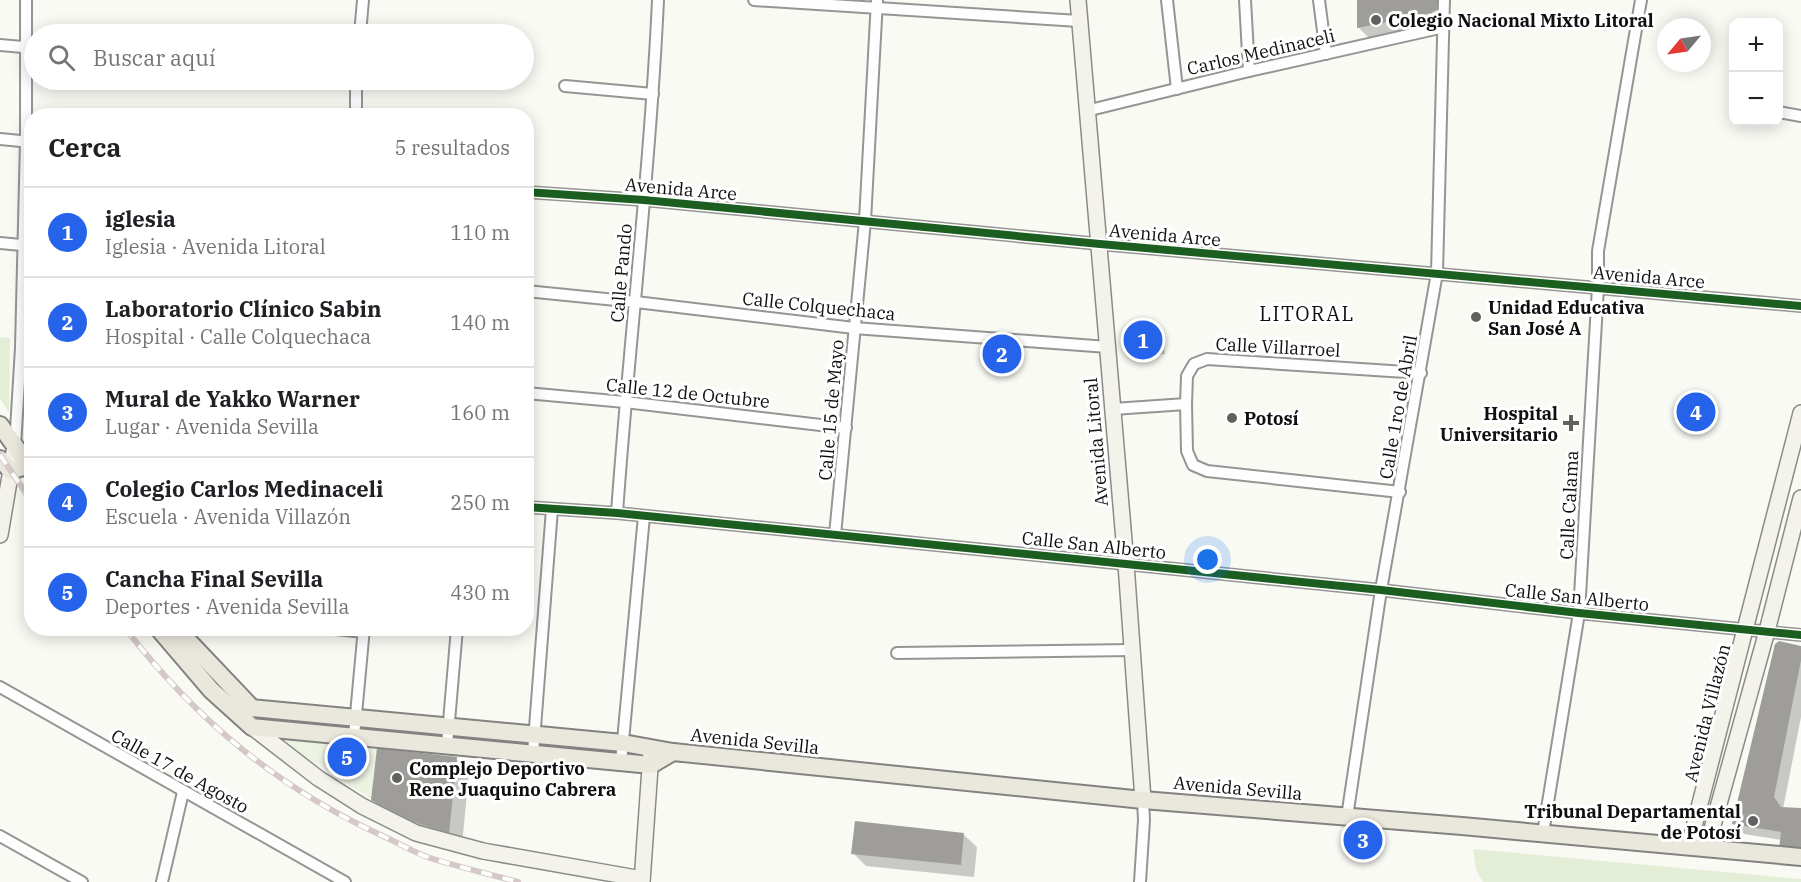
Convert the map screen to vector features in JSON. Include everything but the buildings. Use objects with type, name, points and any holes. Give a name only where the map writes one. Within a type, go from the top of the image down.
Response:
[{"type":"main road","name":"Avenida Litoral","points":[[1078,0],[1133,650],[1143,800]]},
{"type":"main road","name":"Avenida Villazón","points":[[1689,846],[1801,413]]},
{"type":"main road","points":[[0,425],[24,458]]},
{"type":"main road","points":[[0,535],[6,465],[15,446]]},
{"type":"main road","points":[[6,465],[24,466]]},
{"type":"main road","name":"Avenida Villazón","points":[[1707,848],[1801,498]]},
{"type":"main road","points":[[165,636],[211,690],[252,727],[318,778],[362,806],[416,833],[483,851],[642,881],[652,747]]},
{"type":"main road","name":"Avenida Sevilla","points":[[184,636],[252,708],[623,743],[673,752],[1143,800],[1801,857]]},
{"type":"main road","points":[[252,727],[651,765]]},
{"type":"main road","name":"Avenida Sevilla","points":[[651,765],[673,752]]},
{"type":"street","points":[[26,0],[28,24]]},
{"type":"street","points":[[361,24],[363,0]]},
{"type":"street","name":"Calle Pando","points":[[617,513],[654,94],[658,0]]},
{"type":"street","points":[[754,0],[876,4],[1080,21]]},
{"type":"street","points":[[1167,0],[1177,89]]},
{"type":"street","points":[[1245,0],[1250,71]]},
{"type":"street","points":[[1319,0],[1326,54]]},
{"type":"street","name":"Calle 1ro de Abril","points":[[1347,817],[1381,590],[1437,273],[1444,0]]},
{"type":"street","name":"Calle Calama","points":[[1544,833],[1580,614],[1598,251],[1641,0]]},
{"type":"street","name":"Calle 15 de Mayo","points":[[835,535],[865,221],[876,4]]},
{"type":"street","name":"Carlos Medinaceli","points":[[1086,111],[1444,27]]},
{"type":"street","points":[[0,45],[24,47]]},
{"type":"street","points":[[565,86],[654,94]]},
{"type":"street","points":[[29,108],[30,90]]},
{"type":"street","points":[[356,90],[356,108]]},
{"type":"street","points":[[1783,113],[1801,116]]},
{"type":"street","points":[[0,139],[24,141]]},
{"type":"street","name":"Avenida Arce","points":[[534,193],[644,200],[1100,244],[1801,306]]},
{"type":"street","points":[[0,243],[24,245]]},
{"type":"street","name":"Calle Colquechaca","points":[[534,292],[854,328],[1108,347]]},
{"type":"street","name":"Calle Villarroel","points":[[1400,492],[1206,471],[1193,465],[1187,451],[1187,376],[1194,364],[1207,359],[1421,373]]},
{"type":"street","points":[[15,446],[24,366]]},
{"type":"street","name":"Calle 12 de Octubre","points":[[534,394],[846,428]]},
{"type":"street","points":[[1113,409],[1186,404]]},
{"type":"street","name":"Calle San Alberto","points":[[534,508],[617,513],[1126,564],[1381,590],[1580,614],[1801,635]]},
{"type":"street","points":[[533,753],[552,509]]},
{"type":"street","points":[[621,762],[644,516]]},
{"type":"street","points":[[354,736],[363,636]]},
{"type":"street","points":[[447,745],[456,636]]},
{"type":"street","points":[[897,653],[1133,650]]},
{"type":"street","name":"Calle 17 de Agosto","points":[[0,687],[345,882]]},
{"type":"street","points":[[162,882],[183,792]]},
{"type":"street","name":"Avenida Litoral","points":[[1140,882],[1143,800]]},
{"type":"street","points":[[0,836],[82,882]]},
{"type":"green space","points":[[0,337],[10,338],[9,412],[0,399]]},
{"type":"green space","name":"Complejo Deportivo Rene Juaquino Cabrera","points":[[278,739],[457,757],[449,833],[401,818]]},
{"type":"green space","points":[[1473,849],[1801,879],[1801,882],[1483,882],[1476,870]]},
{"type":"railway","points":[[0,455],[24,490]]},
{"type":"railway","points":[[132,636],[181,693],[211,722],[242,749],[310,797],[346,818],[424,856],[518,882]]},
{"type":"cycle path","points":[[534,193],[644,200],[1100,244],[1801,306]]},
{"type":"cycle path","points":[[534,508],[617,513],[1126,564],[1801,635]]},
{"type":"place","name":"Colegio Nacional Mixto Litoral","points":[[1376,20]]},
{"type":"place","name":"Unidad Educativa San José A","points":[[1476,317]]},
{"type":"place","name":"iglesia","points":[[1143,340]]},
{"type":"place","name":"Laboratorio Clínico Sabin","points":[[1002,354]]},
{"type":"place","name":"Colegio Carlos Medinaceli","points":[[1696,412]]},
{"type":"place","name":"Potosí","points":[[1232,418]]},
{"type":"place","name":"Hospital Universitario","points":[[1571,423]]},
{"type":"place","name":"Cancha Final Sevilla","points":[[347,757]]},
{"type":"place","name":"Complejo Deportivo Rene Juaquino Cabrera","points":[[397,778]]},
{"type":"place","name":"Tribunal Departamental de Potosí","points":[[1753,821]]},
{"type":"place","name":"Mural de Yakko Warner","points":[[1363,840]]},
{"type":"district","name":"LITORAL","points":[[1307,313]]}]
